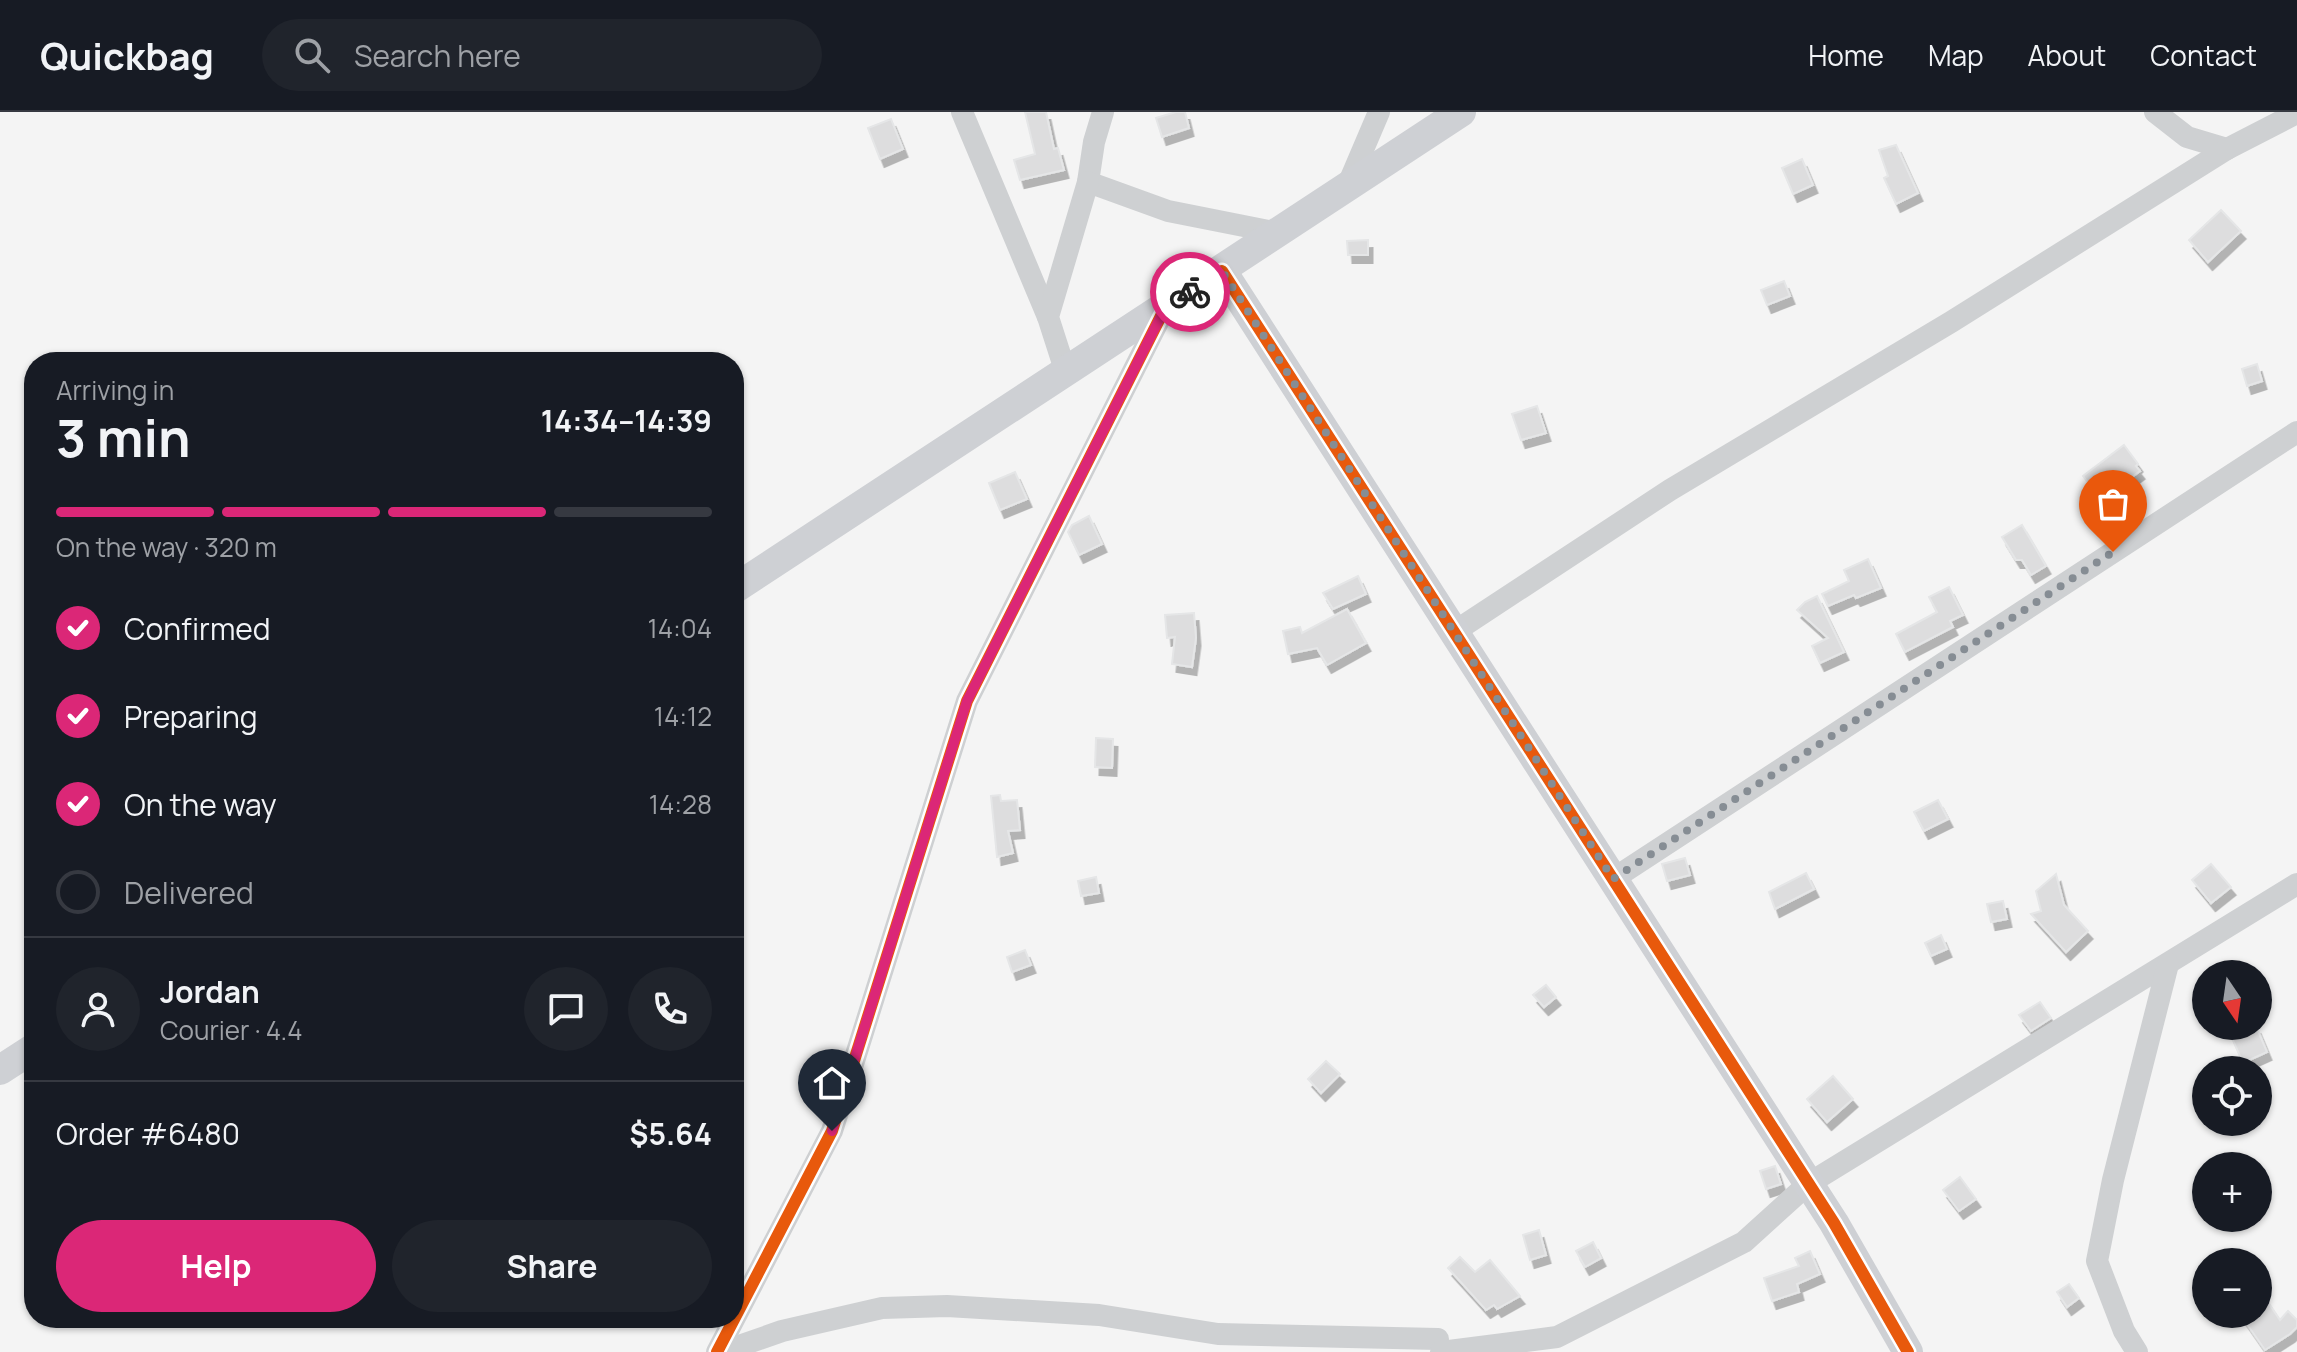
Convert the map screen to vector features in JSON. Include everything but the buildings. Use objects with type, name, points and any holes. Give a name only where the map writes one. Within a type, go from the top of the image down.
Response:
[{"type":"street","points":[[962,112],[1048,317],[1066,373]]},
{"type":"street","points":[[1048,317],[1088,182],[1094,142],[1103,112]]},
{"type":"street","points":[[1347,188],[1379,112]]},
{"type":"street","points":[[744,582],[1461,112]]},
{"type":"street","points":[[2155,112],[2187,137],[2227,149]]},
{"type":"street","points":[[1454,632],[1670,490],[1951,322],[2227,149],[2297,113]]},
{"type":"street","points":[[1088,182],[1168,211],[1279,233]]},
{"type":"street","points":[[1222,271],[1808,1184],[1908,1352]]},
{"type":"street","points":[[744,1294],[832,1131],[967,701],[1165,308]]},
{"type":"street","points":[[1613,879],[2297,432]]},
{"type":"street","points":[[720,1352],[782,1331],[882,1308],[947,1306],[1099,1315],[1218,1334],[1440,1346],[1557,1337],[1744,1242],[1808,1184],[2297,884]]},
{"type":"street","points":[[2137,1352],[2124,1331],[2097,1261],[2113,1180],[2168,964]]},
{"type":"street","points":[[0,1070],[24,1054]]},
{"type":"street","points":[[720,1352],[729,1328]]},
{"type":"cycle path","points":[[1222,271],[1834,1223],[1908,1352]]},
{"type":"cycle path","points":[[744,1300],[832,1131],[967,701],[1165,308]]},
{"type":"cycle path","points":[[717,1352],[729,1328]]},
{"type":"way so far","points":[[1190,292],[1222,271],[1613,879],[2113,552]]},
{"type":"route","points":[[832,1131],[967,701],[1165,308],[1190,292]]}]
